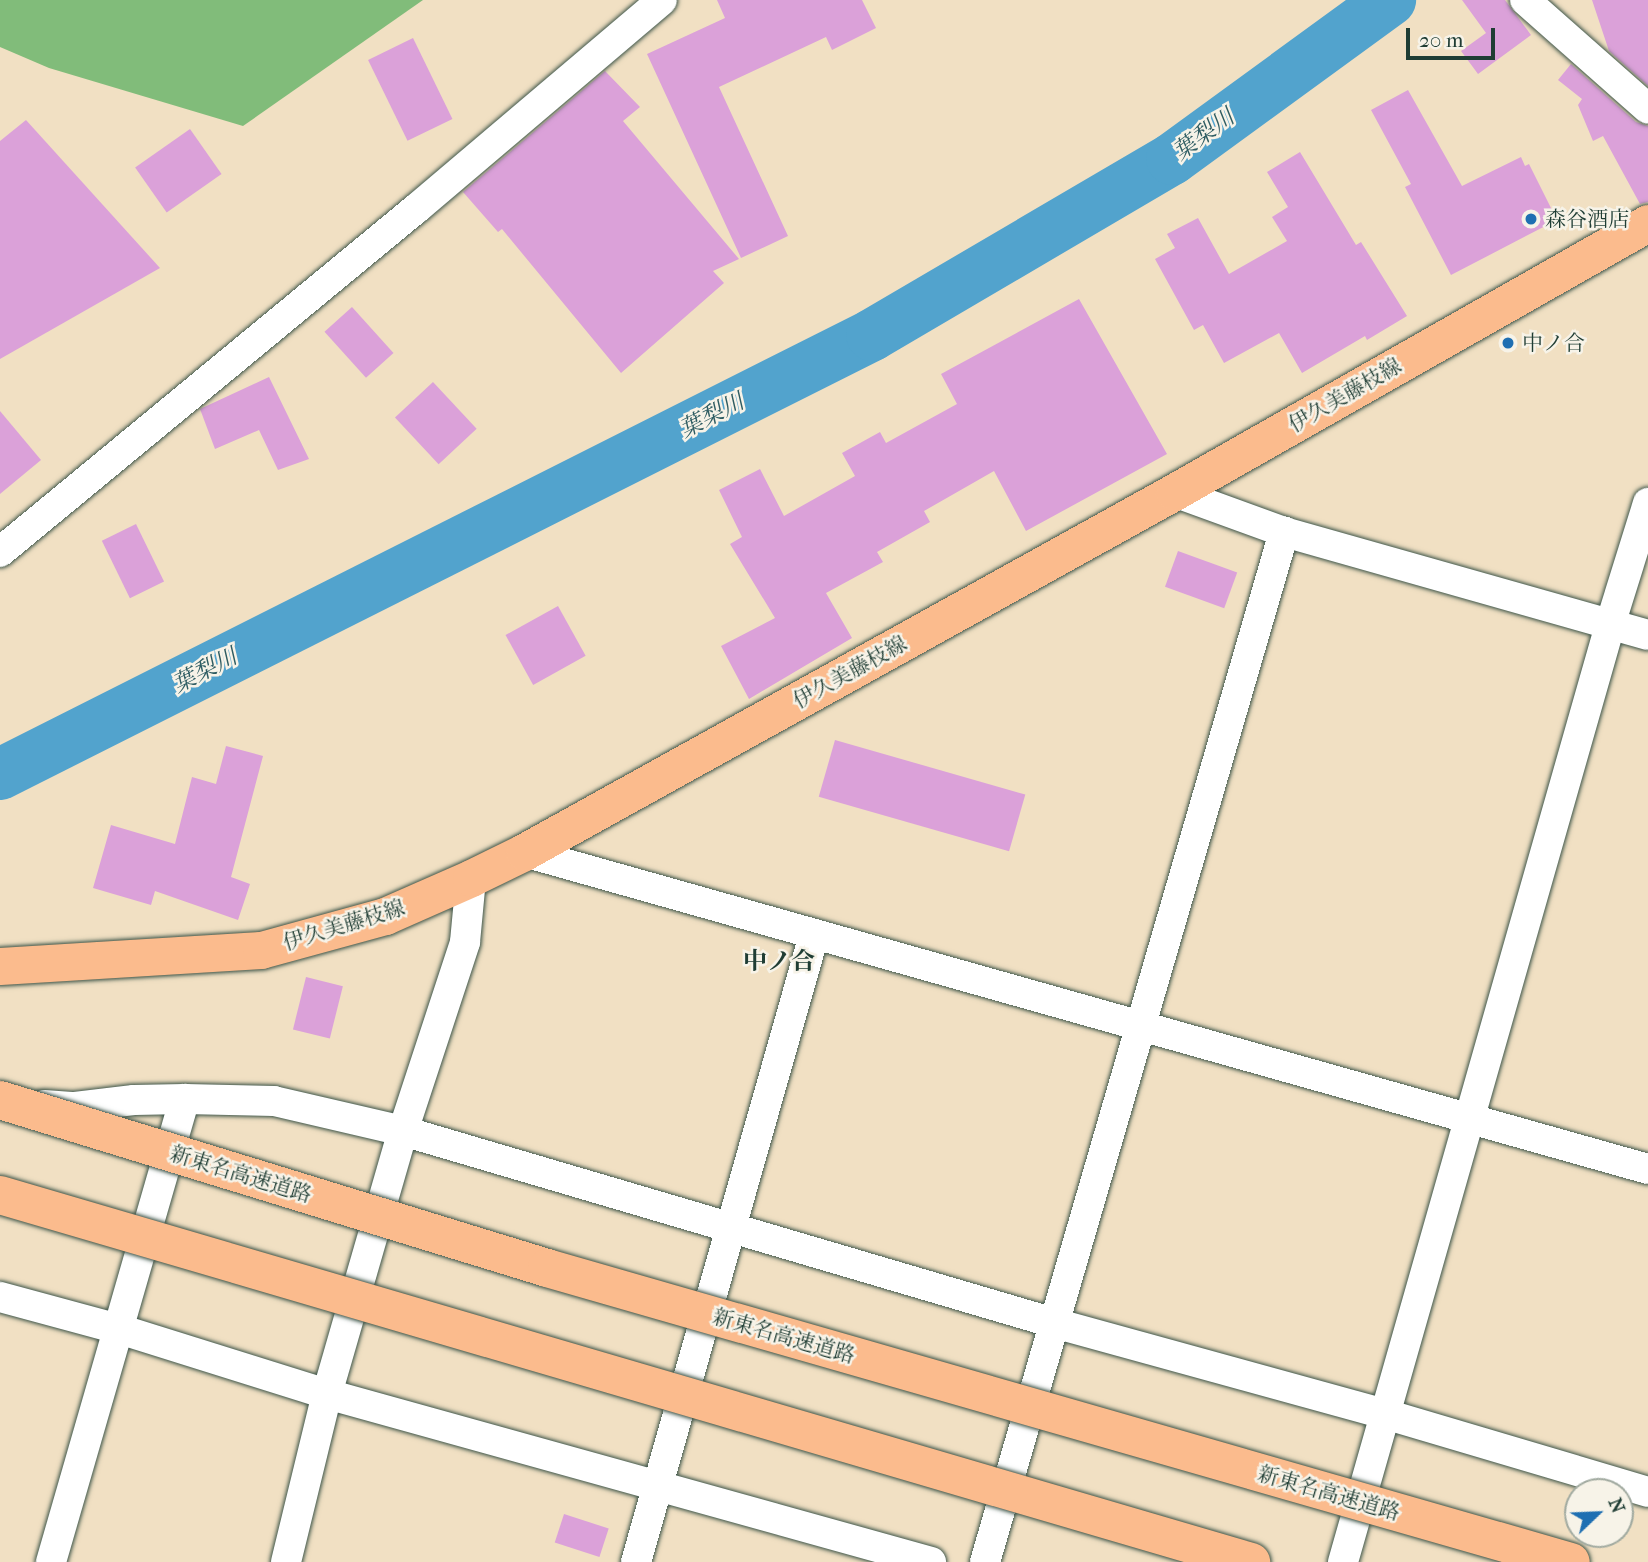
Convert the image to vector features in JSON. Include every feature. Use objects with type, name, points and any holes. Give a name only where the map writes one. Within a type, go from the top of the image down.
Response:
[{"type":"highway","name":"新東名高速道路","points":[[0,1100],[547,1268],[1572,1562]]},
{"type":"highway","points":[[0,1195],[1251,1562]]},
{"type":"main road","name":"伊久美藤枝線","points":[[0,966],[261,950],[385,916],[471,878],[524,852],[1174,492],[1648,223]]},
{"type":"street","points":[[0,552],[417,208],[662,0]]},
{"type":"street","points":[[1525,0],[1648,109]]},
{"type":"street","points":[[1174,492],[1284,532],[1648,635]]},
{"type":"street","points":[[1343,1562],[1610,625],[1648,503]]},
{"type":"street","points":[[985,1562],[1284,532]]},
{"type":"street","points":[[524,852],[1140,1024],[1469,1121],[1648,1169]]},
{"type":"street","points":[[286,1562],[327,1394],[403,1131],[465,942],[471,878]]},
{"type":"street","points":[[636,1562],[814,935]]},
{"type":"street","points":[[0,1093],[34,1104],[75,1107],[134,1100],[274,1101],[403,1131],[1054,1323],[1385,1414],[1648,1492]]},
{"type":"street","points":[[51,1562],[184,1099]]},
{"type":"street","points":[[2,1300],[119,1329],[327,1394],[931,1562]]},
{"type":"green space","points":[[0,0],[423,0],[243,126],[49,68],[0,47]]},
{"type":"building","points":[[717,0],[862,0],[876,28],[832,50],[826,37],[719,87],[788,236],[741,258],[647,54],[725,18]]},
{"type":"building","points":[[1462,0],[1505,0],[1531,35],[1478,74],[1461,51],[1486,33]]},
{"type":"building","points":[[1592,0],[1648,0],[1648,86],[1609,51]]},
{"type":"building","points":[[413,38],[452,119],[408,141],[368,60]]},
{"type":"building","points":[[1571,64],[1636,122],[1648,126],[1648,202],[1640,204],[1603,136],[1593,141],[1578,105],[1582,99],[1558,80]]},
{"type":"building","points":[[605,71],[640,107],[623,121],[739,259],[713,271],[724,283],[621,373],[502,229],[498,232],[463,192]]},
{"type":"building","points":[[1408,90],[1462,186],[1521,157],[1525,166],[1529,164],[1557,220],[1451,275],[1405,187],[1411,184],[1371,110]]},
{"type":"building","points":[[26,120],[160,268],[0,359],[0,141]]},
{"type":"building","points":[[190,129],[222,174],[167,212],[135,167]]},
{"type":"building","points":[[1300,152],[1356,245],[1361,242],[1407,316],[1367,340],[1365,336],[1302,373],[1279,333],[1224,363],[1203,325],[1194,330],[1155,259],[1175,248],[1167,234],[1198,218],[1229,274],[1287,241],[1272,217],[1288,207],[1267,172]]},
{"type":"building","points":[[1079,299],[1167,454],[1026,531],[994,471],[924,511],[930,522],[877,552],[883,562],[826,593],[852,638],[749,699],[721,646],[775,618],[730,544],[742,537],[719,490],[760,469],[784,516],[855,476],[842,453],[880,432],[886,443],[957,404],[941,374]]},
{"type":"building","points":[[352,307],[393,353],[366,378],[325,332]]},
{"type":"building","points":[[269,377],[309,459],[278,470],[259,430],[215,449],[200,409]]},
{"type":"building","points":[[433,382],[477,429],[439,464],[395,417]]},
{"type":"building","points":[[0,411],[41,460],[0,494]]},
{"type":"building","points":[[136,524],[164,582],[130,598],[102,541]]},
{"type":"building","points":[[1178,551],[1237,573],[1224,608],[1165,587]]},
{"type":"building","points":[[558,606],[586,656],[533,685],[506,635]]},
{"type":"building","points":[[835,740],[1025,795],[1009,851],[819,797]]},
{"type":"building","points":[[226,746],[263,756],[231,877],[250,884],[238,920],[155,891],[151,905],[93,888],[111,825],[175,844],[192,777],[216,784]]},
{"type":"building","points":[[306,977],[343,986],[330,1039],[293,1029]]},
{"type":"building","points":[[564,1514],[609,1529],[599,1557],[555,1543]]},
{"type":"waterway","name":"葉梨川","points":[[0,774],[872,335],[1172,159],[1390,0]]},
{"type":"place","name":"森谷酒店","points":[[1531,219]]},
{"type":"place","name":"中ノ合","points":[[1508,343]]},
{"type":"district","name":"中ノ合","points":[[779,962]]}]
